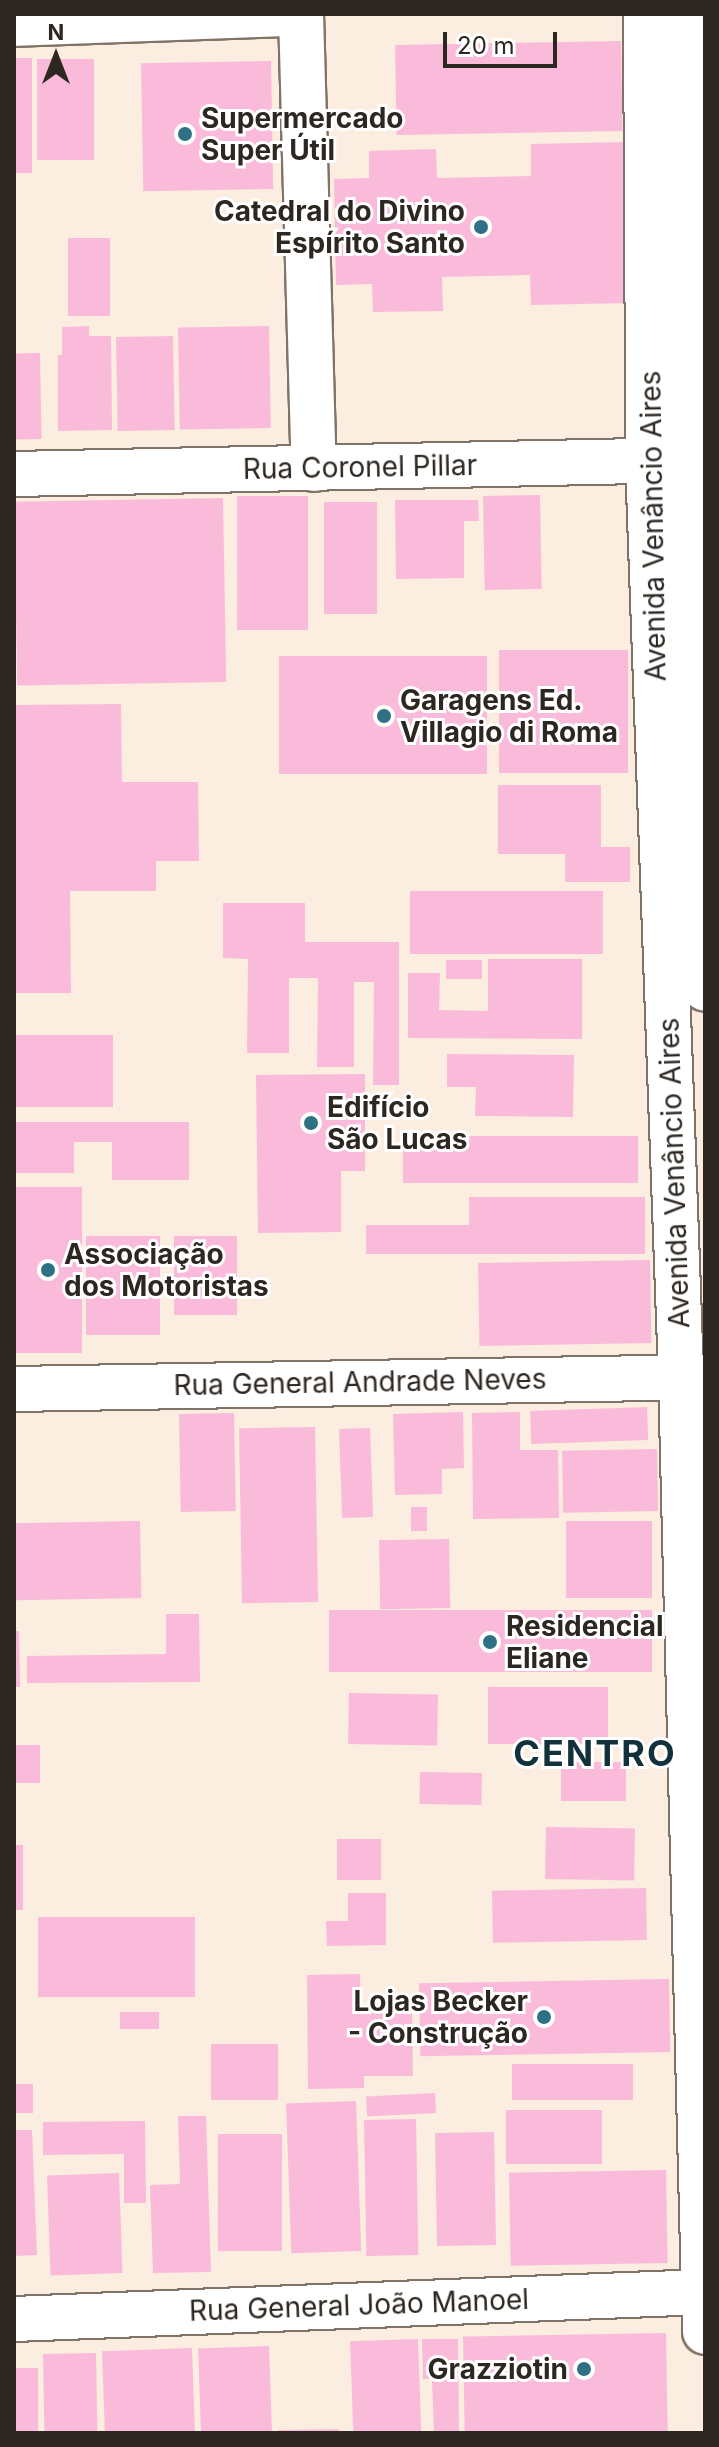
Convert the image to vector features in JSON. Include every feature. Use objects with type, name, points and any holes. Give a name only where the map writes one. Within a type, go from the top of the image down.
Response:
[{"type":"main road","points":[[14,24],[291,14]]},
{"type":"main road","points":[[301,14],[314,469]]},
{"type":"main road","name":"Avenida Venâncio Aires","points":[[646,14],[679,460],[705,989]]},
{"type":"main road","name":"Avenida Venâncio Aires","points":[[683,14],[679,460],[700,1965],[697,2070],[704,2128],[705,2332]]},
{"type":"main road","name":"Rua Coronel Pillar","points":[[14,474],[679,460]]},
{"type":"main road","name":"Rua General Andrade Neves","points":[[14,1389],[693,1377]]},
{"type":"main road","name":"Rua General João Manoel","points":[[14,2319],[705,2292]]},
{"type":"building","points":[[621,41],[623,131],[397,135],[395,45]]},
{"type":"building","points":[[14,58],[32,58],[32,173],[14,173]]},
{"type":"building","points":[[37,59],[94,59],[94,160],[37,160]]},
{"type":"building","points":[[271,61],[273,189],[143,191],[141,63]]},
{"type":"building","name":"Catedral do Divino Espírito Santo","points":[[626,142],[629,303],[531,305],[530,275],[442,277],[443,311],[373,312],[372,284],[336,285],[334,179],[369,178],[369,151],[436,149],[437,178],[531,176],[531,144]]},
{"type":"building","points":[[68,238],[110,238],[110,316],[68,316]]},
{"type":"building","points":[[89,326],[89,336],[111,336],[112,430],[58,431],[58,355],[62,355],[62,327]]},
{"type":"building","points":[[269,326],[271,428],[180,430],[178,328]]},
{"type":"building","points":[[173,336],[175,430],[118,431],[116,337]]},
{"type":"building","points":[[14,353],[40,353],[42,439],[16,439]]},
{"type":"building","points":[[540,495],[542,589],[485,590],[483,496]]},
{"type":"building","points":[[237,496],[308,496],[308,630],[237,630]]},
{"type":"building","points":[[223,498],[226,682],[17,686],[14,502]]},
{"type":"building","points":[[395,500],[478,500],[479,521],[464,521],[464,578],[396,579]]},
{"type":"building","points":[[324,502],[377,502],[377,614],[324,614]]},
{"type":"building","points":[[499,650],[628,650],[628,773],[499,773]]},
{"type":"building","name":"Garagens Ed. Villagio di Roma","points":[[279,656],[487,656],[487,774],[279,774]]},
{"type":"building","points":[[121,704],[122,782],[198,782],[199,861],[156,861],[156,891],[70,891],[71,993],[14,993],[14,705]]},
{"type":"building","points":[[498,785],[601,785],[601,847],[630,847],[630,882],[565,882],[565,854],[498,854]]},
{"type":"building","points":[[410,891],[603,891],[603,954],[410,954]]},
{"type":"building","points":[[223,903],[305,903],[305,942],[399,942],[399,1085],[373,1085],[374,982],[354,982],[354,1067],[317,1067],[318,978],[289,978],[289,1053],[247,1053],[248,959],[223,958]]},
{"type":"building","points":[[488,959],[582,959],[582,1039],[408,1038],[408,973],[440,973],[439,1010],[488,1011]]},
{"type":"building","points":[[446,960],[482,960],[482,979],[446,979]]},
{"type":"building","points":[[14,1035],[113,1035],[113,1107],[14,1107]]},
{"type":"building","points":[[447,1054],[574,1055],[573,1117],[475,1116],[476,1087],[447,1087]]},
{"type":"building","name":"Edifício São Lucas","points":[[365,1074],[365,1171],[341,1171],[341,1232],[258,1233],[256,1075]]},
{"type":"building","points":[[14,1122],[189,1122],[189,1180],[112,1180],[112,1142],[74,1142],[74,1173],[14,1173]]},
{"type":"building","points":[[403,1136],[638,1136],[638,1183],[403,1183]]},
{"type":"building","name":"Associação dos Motoristas","points":[[14,1187],[82,1187],[82,1353],[14,1353]]},
{"type":"building","points":[[469,1197],[645,1197],[645,1254],[366,1254],[366,1225],[469,1225]]},
{"type":"building","points":[[86,1236],[160,1236],[160,1335],[86,1335]]},
{"type":"building","points":[[174,1236],[237,1236],[237,1315],[174,1315]]},
{"type":"building","points":[[650,1260],[651,1343],[479,1346],[478,1263]]},
{"type":"building","points":[[647,1407],[648,1440],[531,1444],[530,1411]]},
{"type":"building","points":[[463,1412],[464,1468],[442,1469],[442,1494],[395,1495],[393,1414]]},
{"type":"building","points":[[520,1412],[520,1450],[558,1450],[559,1518],[473,1519],[472,1413]]},
{"type":"building","points":[[234,1413],[236,1511],[181,1512],[179,1414]]},
{"type":"building","points":[[315,1427],[318,1602],[242,1603],[239,1428]]},
{"type":"building","points":[[370,1428],[373,1517],[342,1518],[339,1429]]},
{"type":"building","points":[[657,1449],[658,1511],[563,1513],[562,1451]]},
{"type":"building","points":[[411,1507],[427,1507],[427,1531],[411,1531]]},
{"type":"building","points":[[140,1521],[141,1598],[15,1600],[14,1523]]},
{"type":"building","points":[[566,1521],[652,1521],[652,1598],[566,1598]]},
{"type":"building","points":[[449,1539],[450,1608],[380,1609],[379,1540]]},
{"type":"building","name":"Residencial Eliane","points":[[329,1610],[652,1610],[652,1672],[329,1672]]},
{"type":"building","points":[[166,1614],[199,1614],[200,1682],[27,1683],[27,1656],[166,1654]]},
{"type":"building","points":[[14,1631],[19,1631],[20,1687],[14,1687]]},
{"type":"building","points":[[488,1687],[608,1687],[608,1744],[488,1744]]},
{"type":"building","points":[[349,1693],[438,1695],[437,1746],[348,1744]]},
{"type":"building","points":[[14,1745],[40,1745],[40,1783],[14,1783]]},
{"type":"building","points":[[561,1762],[626,1762],[626,1801],[561,1801]]},
{"type":"building","points":[[420,1772],[482,1773],[481,1805],[419,1804]]},
{"type":"building","points":[[546,1827],[635,1829],[634,1881],[545,1879]]},
{"type":"building","points":[[337,1839],[381,1839],[381,1880],[337,1880]]},
{"type":"building","points":[[14,1845],[23,1845],[23,1910],[14,1910]]},
{"type":"building","points":[[646,1888],[647,1940],[493,1943],[492,1891]]},
{"type":"building","points":[[348,1893],[386,1893],[386,1945],[327,1946],[326,1921],[348,1921]]},
{"type":"building","points":[[38,1917],[195,1917],[195,1997],[38,1997]]},
{"type":"building","points":[[360,1974],[361,2010],[412,2010],[413,2076],[364,2076],[364,2088],[308,2089],[307,1975]]},
{"type":"building","name":"Lojas Becker - Construção","points":[[669,1979],[670,2052],[420,2056],[419,1983]]},
{"type":"building","points":[[120,2012],[159,2012],[159,2029],[120,2029]]},
{"type":"building","points":[[211,2044],[278,2044],[278,2100],[211,2100]]},
{"type":"building","points":[[512,2064],[633,2064],[633,2100],[512,2100]]},
{"type":"building","points":[[14,2084],[33,2084],[33,2113],[14,2113]]},
{"type":"building","points":[[435,2093],[436,2113],[367,2117],[366,2097]]},
{"type":"building","points":[[356,2101],[361,2251],[291,2253],[286,2103]]},
{"type":"building","points":[[506,2110],[602,2110],[602,2164],[506,2164]]},
{"type":"building","points":[[178,2116],[206,2116],[211,2272],[153,2273],[150,2185],[180,2184]]},
{"type":"building","points":[[416,2119],[418,2255],[366,2256],[364,2120]]},
{"type":"building","points":[[145,2121],[146,2203],[124,2203],[124,2154],[43,2155],[43,2122]]},
{"type":"building","points":[[14,2130],[32,2130],[37,2255],[14,2256]]},
{"type":"building","points":[[494,2132],[496,2245],[437,2246],[435,2133]]},
{"type":"building","points":[[218,2134],[282,2134],[282,2251],[218,2251]]},
{"type":"building","points":[[666,2170],[668,2263],[511,2266],[509,2173]]},
{"type":"building","points":[[119,2173],[122,2273],[51,2275],[47,2176]]},
{"type":"building","points":[[666,2333],[668,2433],[465,2433],[463,2337]]},
{"type":"building","points":[[418,2339],[421,2433],[353,2433],[350,2341]]},
{"type":"building","points":[[422,2339],[458,2339],[459,2433],[434,2433],[432,2379],[423,2379]]},
{"type":"building","points":[[269,2346],[272,2433],[201,2433],[198,2348]]},
{"type":"building","points":[[192,2348],[195,2433],[105,2433],[102,2351]]},
{"type":"building","points":[[96,2353],[97,2433],[44,2433],[43,2354]]},
{"type":"building","points":[[14,2368],[38,2368],[38,2433],[14,2433]]},
{"type":"building","points":[[339,2429],[339,2433],[278,2433],[278,2430]]},
{"type":"place","name":"Supermercado Super Útil","points":[[185,134]]},
{"type":"place","name":"Catedral do Divino Espírito Santo","points":[[481,227]]},
{"type":"place","name":"Garagens Ed. Villagio di Roma","points":[[384,716]]},
{"type":"place","name":"Edifício São Lucas","points":[[311,1123]]},
{"type":"place","name":"Associação dos Motoristas","points":[[48,1270]]},
{"type":"place","name":"Residencial Eliane","points":[[490,1642]]},
{"type":"place","name":"Lojas Becker - Construção","points":[[544,2017]]},
{"type":"place","name":"Grazziotin","points":[[584,2369]]},
{"type":"district","name":"CENTRO","points":[[595,1754]]}]
